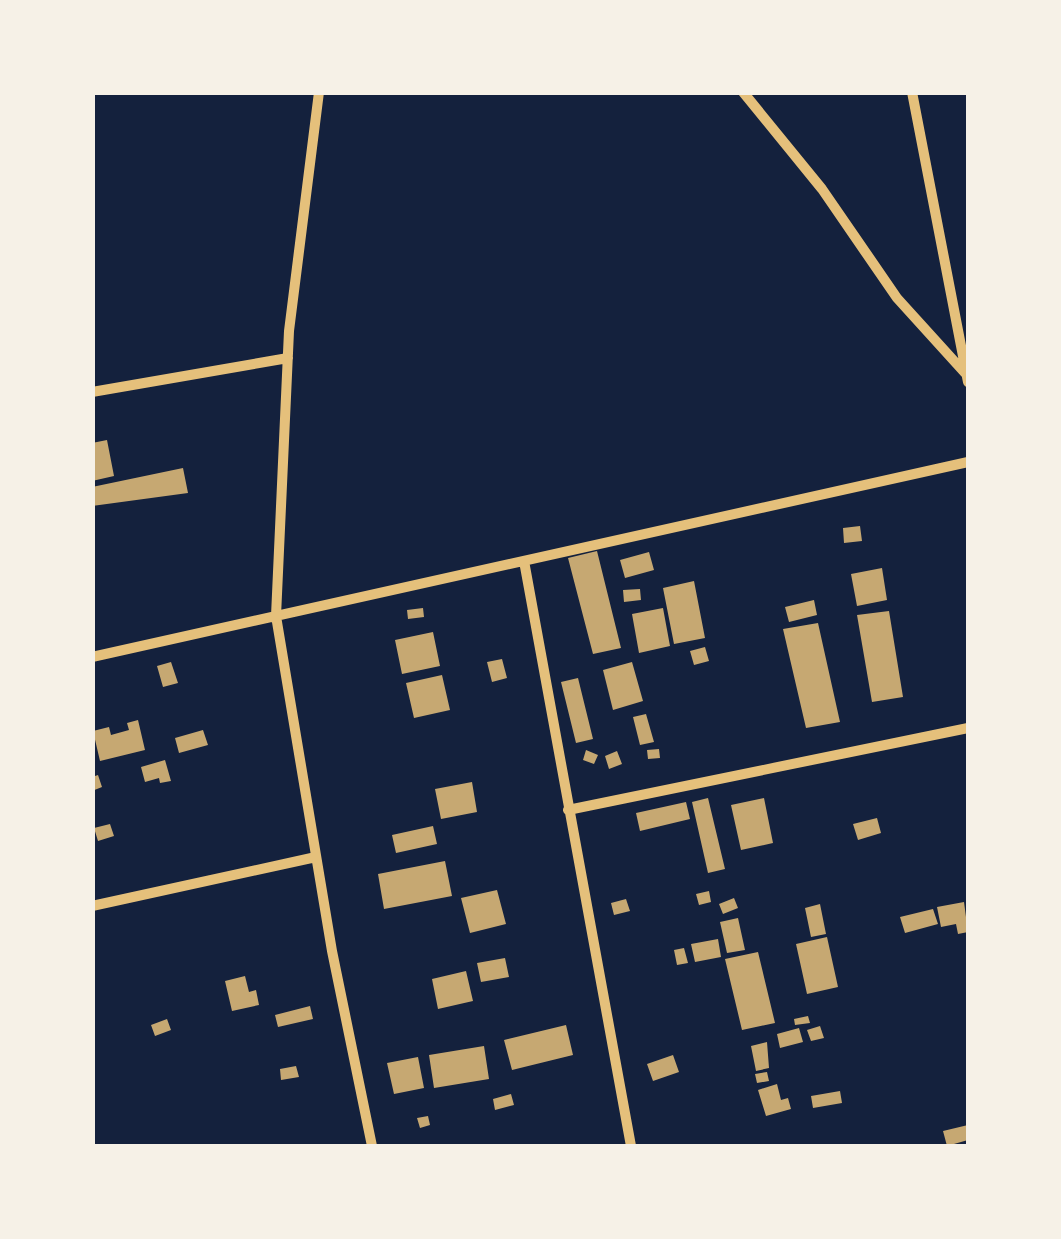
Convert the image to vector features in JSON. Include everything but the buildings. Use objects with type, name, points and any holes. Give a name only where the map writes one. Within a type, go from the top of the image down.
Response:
[{"type":"street","points":[[319,92],[288,358],[276,616],[332,951],[372,1146]]},
{"type":"street","points":[[743,92],[822,189],[897,298],[967,377]]},
{"type":"street","points":[[912,92],[967,377]]},
{"type":"street","points":[[92,392],[288,358]]},
{"type":"street","points":[[92,658],[968,462]]},
{"type":"street","points":[[524,561],[631,1146]]},
{"type":"street","points":[[568,810],[968,728]]},
{"type":"street","points":[[92,906],[316,857]]}]
